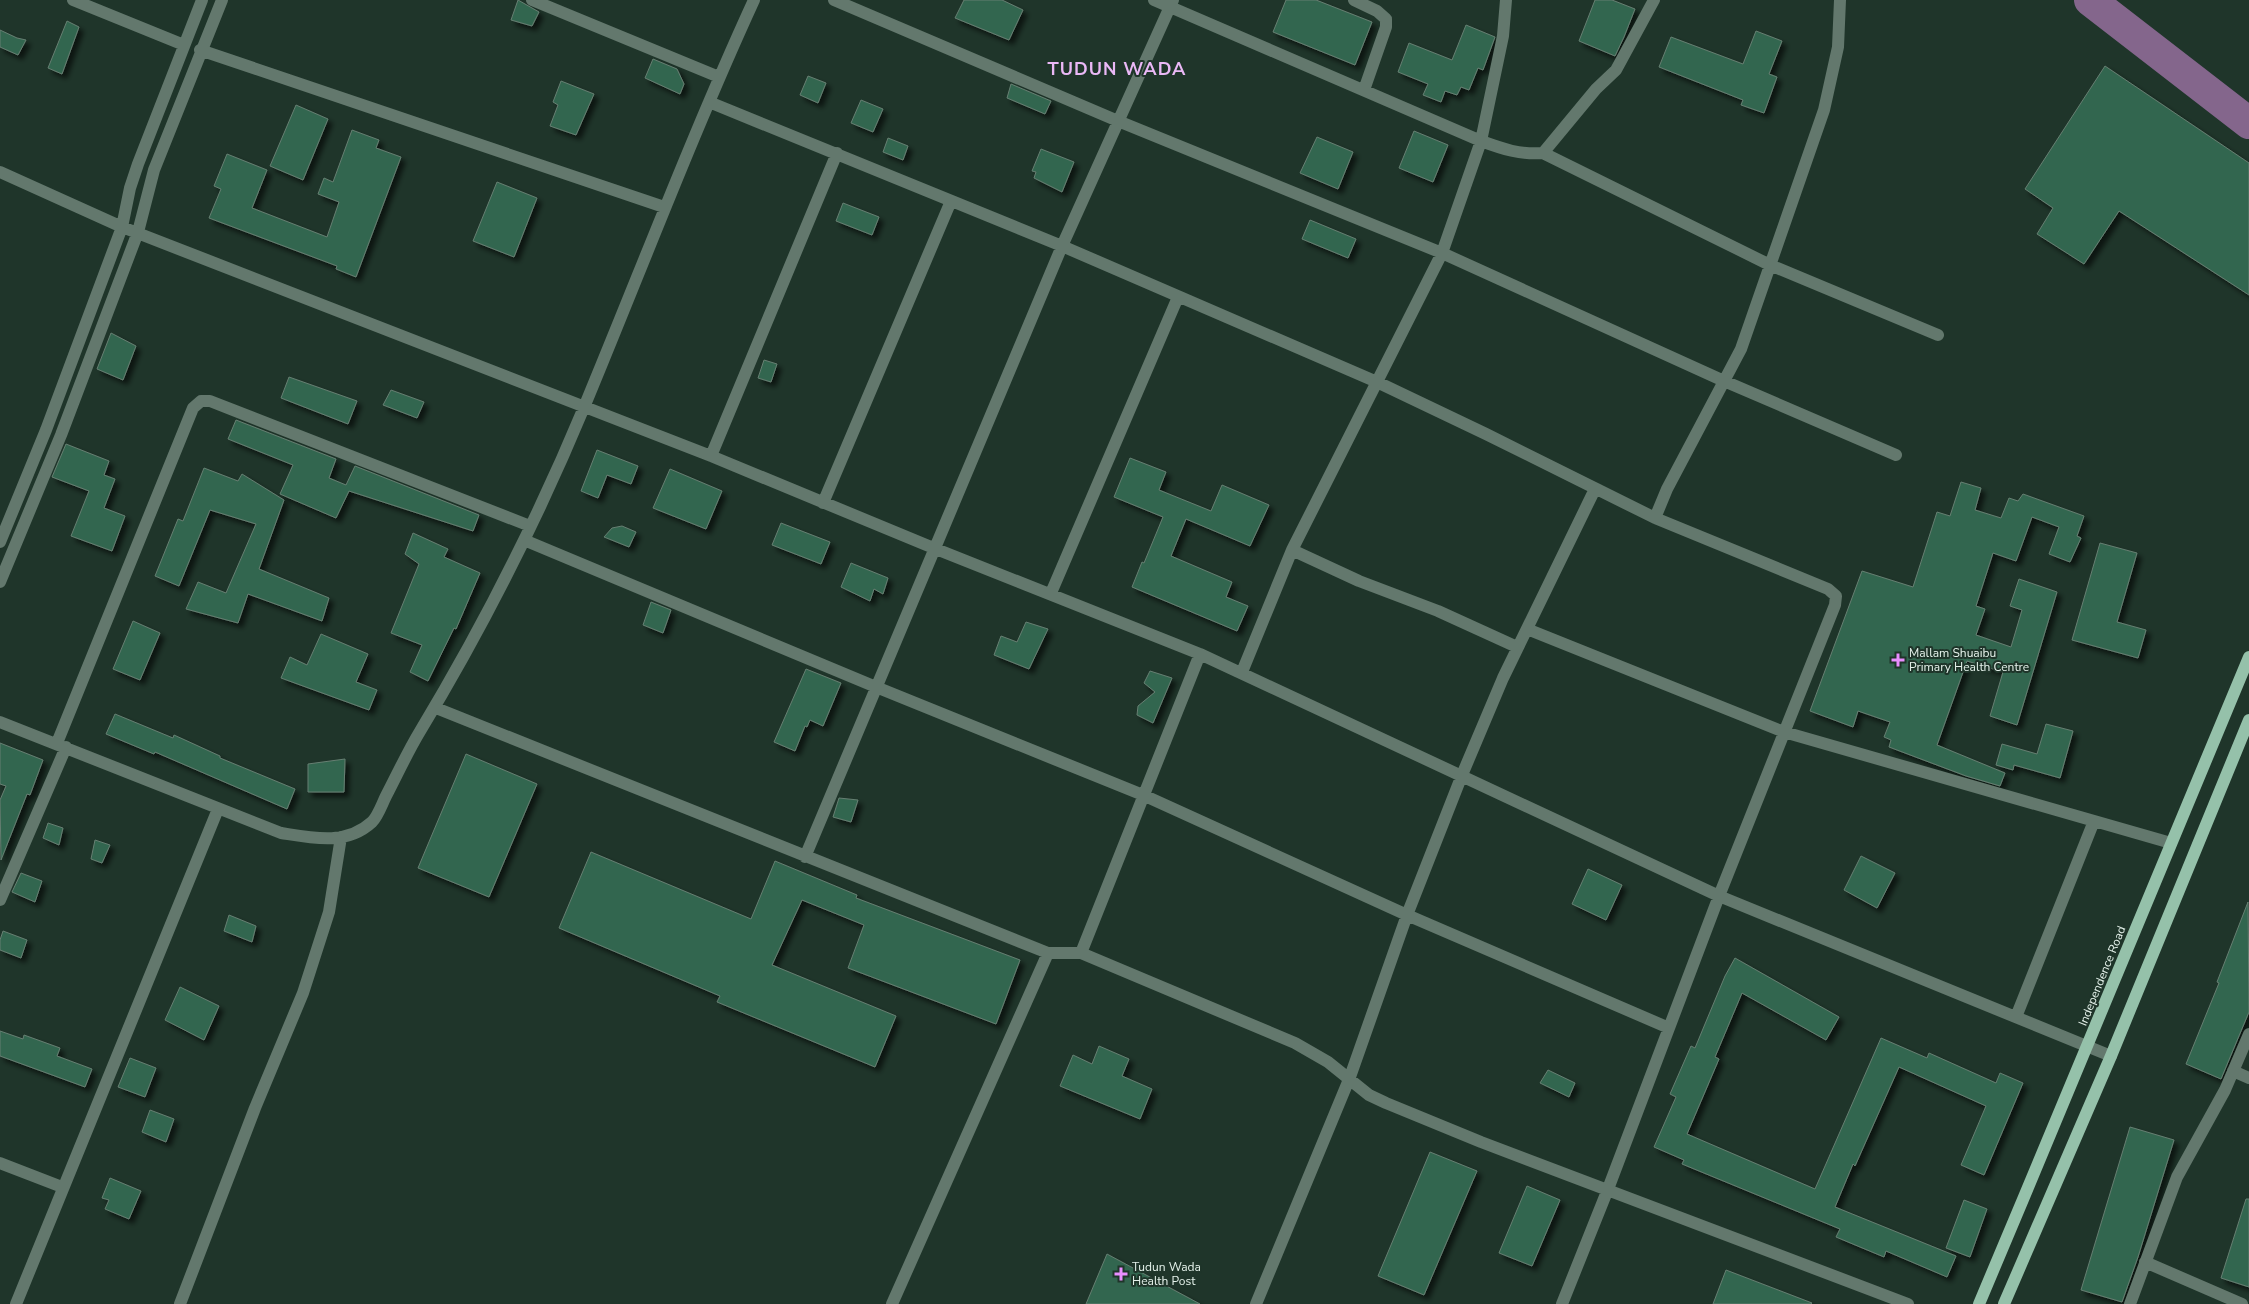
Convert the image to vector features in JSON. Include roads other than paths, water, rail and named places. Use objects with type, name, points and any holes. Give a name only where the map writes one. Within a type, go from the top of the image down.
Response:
[{"type":"main road","name":"Independence Road","points":[[1979,1304],[2249,657]]},
{"type":"main road","points":[[2004,1304],[2111,1056],[2249,720]]},
{"type":"street","points":[[73,0],[184,45]]},
{"type":"street","points":[[0,542],[46,430],[122,226],[130,188],[138,164],[202,0]]},
{"type":"street","points":[[0,582],[61,435],[138,232],[154,170],[200,50],[222,0]]},
{"type":"street","points":[[532,0],[718,77]]},
{"type":"street","points":[[0,722],[281,833],[319,840],[341,837],[352,835],[374,820],[418,734],[436,708],[524,540],[584,407],[664,207],[710,102],[718,77],[754,0]]},
{"type":"street","points":[[834,0],[1118,121],[1442,253],[1724,382],[1896,455]]},
{"type":"street","points":[[1154,0],[1172,3],[1481,141],[1511,152],[1543,153],[1770,265],[1938,335]]},
{"type":"street","points":[[1354,0],[1377,11],[1386,19],[1386,27],[1364,90]]},
{"type":"street","points":[[1242,672],[1292,550],[1442,253],[1481,141],[1503,36],[1506,0]]},
{"type":"street","points":[[1543,153],[1596,89],[1616,70],[1654,0]]},
{"type":"street","points":[[1654,518],[1667,489],[1741,349],[1824,110],[1838,47],[1840,0]]},
{"type":"street","points":[[806,857],[1062,246],[1172,3]]},
{"type":"street","points":[[200,50],[664,207]]},
{"type":"street","points":[[710,102],[1062,246],[1377,382],[1654,518],[1828,589],[1836,596],[1835,605],[1719,896],[1608,1189],[1562,1304]]},
{"type":"street","points":[[711,456],[837,153]]},
{"type":"street","points":[[0,172],[122,226],[711,456],[936,549],[1051,593],[1200,654],[1719,896],[2111,1056]]},
{"type":"street","points":[[823,503],[951,201]]},
{"type":"street","points":[[1051,593],[1178,297]]},
{"type":"street","points":[[0,900],[193,408],[201,400],[210,401],[530,526]]},
{"type":"street","points":[[1256,1304],[1350,1077],[1407,915],[1462,775],[1517,647],[1528,629],[1595,489]]},
{"type":"street","points":[[524,540],[876,688],[1143,795],[1407,915],[1669,1028]]},
{"type":"street","points":[[1292,550],[1359,581],[1438,611],[1517,647]]},
{"type":"street","points":[[1528,629],[1784,732],[2170,843]]},
{"type":"street","points":[[1081,954],[1200,654]]},
{"type":"street","points":[[436,708],[1048,953],[1081,954],[1295,1043],[1350,1077],[1369,1094],[1386,1103],[1481,1142],[1908,1304]]},
{"type":"street","points":[[16,1304],[62,1187],[218,809]]},
{"type":"street","points":[[2016,1017],[2094,821]]},
{"type":"street","points":[[180,1304],[303,993],[329,912],[341,837]]},
{"type":"street","points":[[892,1304],[1048,953]]},
{"type":"street","points":[[2130,1304],[2177,1177],[2225,1090],[2249,1034]]},
{"type":"street","points":[[2233,1071],[2249,1078]]},
{"type":"street","points":[[0,1163],[62,1187]]},
{"type":"street","points":[[2145,1262],[2242,1304]]},
{"type":"waterway","points":[[2090,0],[2249,123]]},
{"type":"place","name":"Mallam Shuaibu Primary Health Centre","points":[[1898,660]]},
{"type":"place","name":"Tudun Wada Health Post","points":[[1121,1274]]},
{"type":"district","name":"TUDUN WADA","points":[[1117,69]]}]
